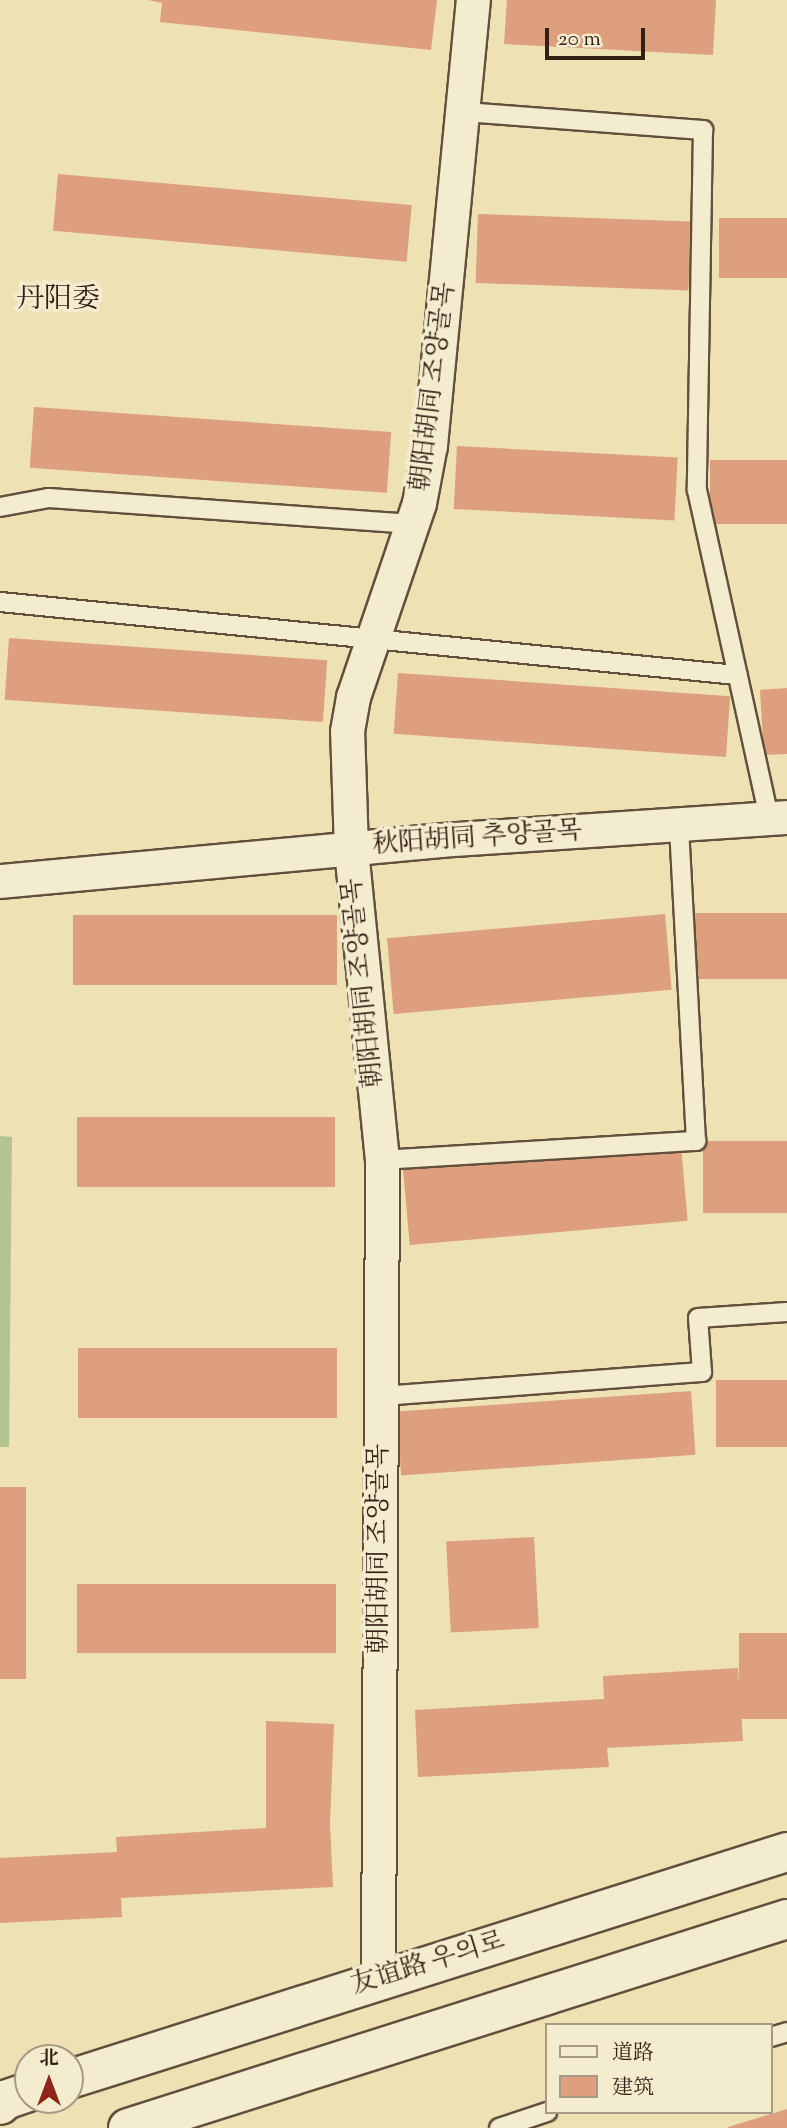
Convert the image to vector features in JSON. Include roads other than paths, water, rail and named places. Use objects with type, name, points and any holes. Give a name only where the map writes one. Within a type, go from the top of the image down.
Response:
[{"type":"main road","name":"友谊路 우의로","points":[[84,2074],[378,1979],[787,1852]]},
{"type":"main road","points":[[128,2128],[787,1919]]},
{"type":"street","name":"朝阳胡同 조양골목","points":[[378,1979],[382,1160],[351,849],[347,731],[353,697],[412,524],[430,445],[473,0]]},
{"type":"street","name":"秋阳胡同 추양골목","points":[[0,881],[351,849],[778,818]]},
{"type":"lane","points":[[464,111],[703,130],[697,490],[737,675],[778,818]]},
{"type":"lane","points":[[0,507],[49,498],[412,524]]},
{"type":"lane","points":[[0,602],[737,675]]},
{"type":"lane","points":[[382,1160],[696,1142],[679,824]]},
{"type":"lane","points":[[381,1396],[702,1372],[698,1318],[787,1312]]},
{"type":"lane","points":[[502,2128],[546,2112]]},
{"type":"district","name":"丹阳委","points":[[58,300]]}]
